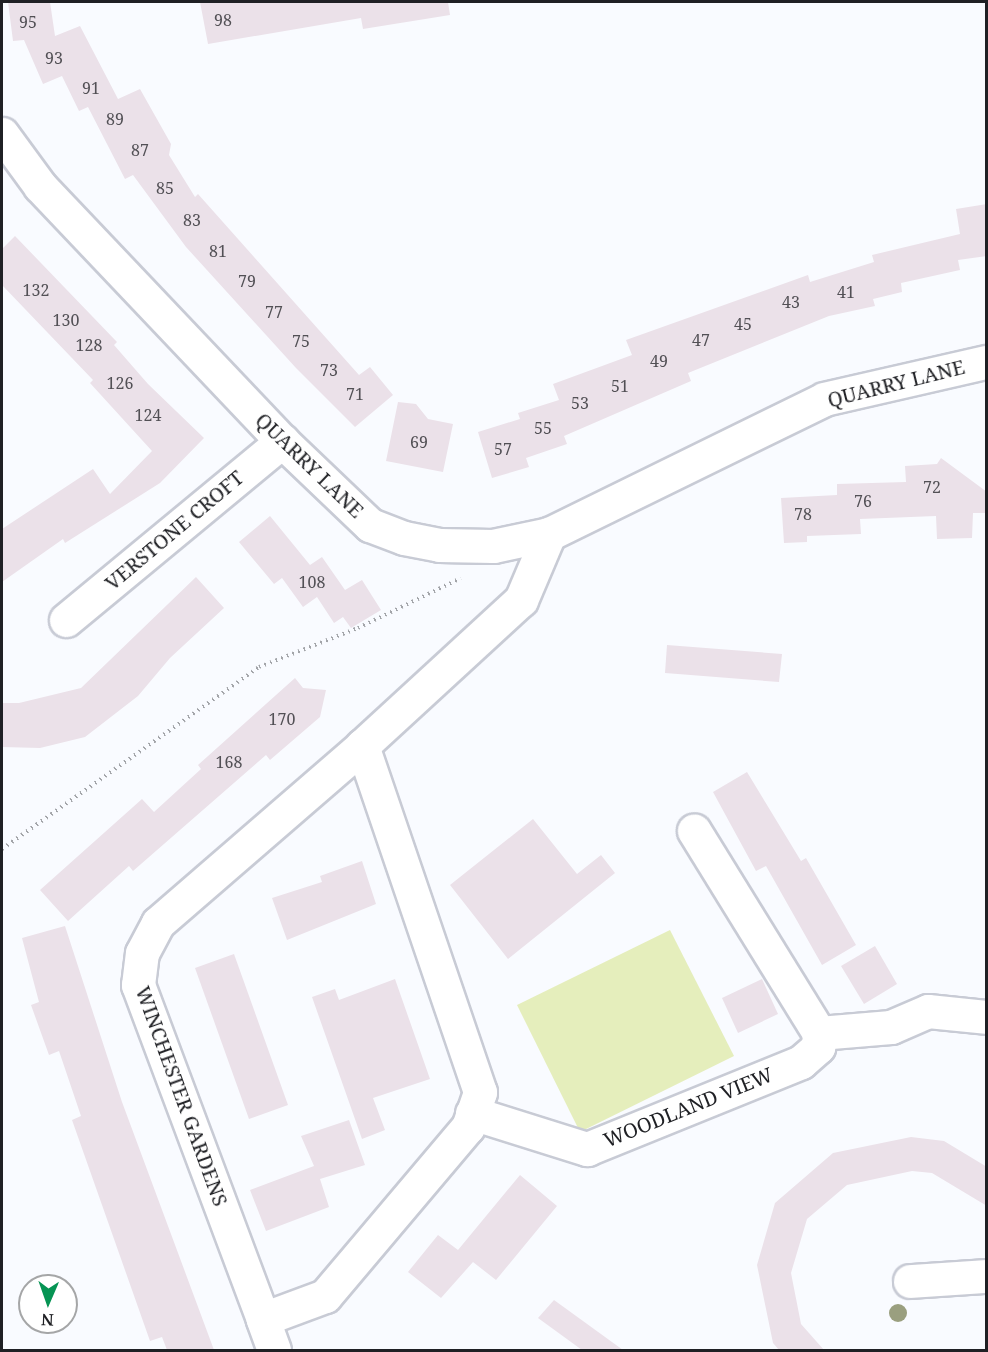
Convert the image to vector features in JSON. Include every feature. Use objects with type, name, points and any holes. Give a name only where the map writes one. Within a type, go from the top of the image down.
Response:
[{"type":"street","name":"QUARRY LANE","points":[[2,134],[40,186],[282,441],[370,525],[404,538],[439,545],[493,546],[549,534],[824,399],[987,362]]},
{"type":"street","name":"VERSTONE CROFT","points":[[66,620],[282,441]]},
{"type":"street","name":"WINCHESTER GARDENS","points":[[274,1350],[138,985],[142,953],[158,923],[362,746],[521,600],[549,534]]},
{"type":"street","points":[[263,1319],[324,1296],[468,1127],[480,1092],[362,746]]},
{"type":"street","points":[[694,831],[819,1034],[891,1027],[928,1011],[987,1017]]},
{"type":"street","name":"WOODLAND VIEW","points":[[472,1113],[587,1149],[801,1062],[818,1047],[819,1034]]},
{"type":"street","points":[[910,1281],[987,1276]]},
{"type":"path","points":[[2,849],[259,667],[358,628],[473,573]]},
{"type":"green space","points":[[670,930],[734,1056],[580,1132],[517,1005]]},
{"type":"building","points":[[8,2],[50,2],[55,36],[80,26],[118,99],[140,89],[171,144],[169,155],[195,197],[198,194],[359,375],[370,367],[393,395],[355,427],[296,368],[186,247],[133,175],[125,179],[88,107],[79,111],[62,76],[43,84],[24,40],[13,41]]},
{"type":"building","points":[[200,2],[448,2],[450,15],[363,29],[361,18],[208,44]]},
{"type":"building","points":[[987,204],[987,256],[958,260],[960,270],[901,283],[902,292],[873,299],[875,306],[829,316],[688,373],[691,381],[564,436],[567,444],[526,458],[529,467],[492,478],[478,432],[520,419],[518,413],[559,400],[553,384],[632,355],[626,340],[808,275],[810,282],[874,262],[872,255],[960,234],[956,209]]},
{"type":"building","points":[[15,236],[117,342],[114,345],[148,384],[204,438],[160,483],[65,543],[63,539],[2,582],[2,529],[93,469],[110,494],[152,451],[90,383],[93,380],[2,285],[2,249]]},
{"type":"building","points":[[398,402],[416,404],[428,419],[453,424],[443,472],[386,461]]},
{"type":"building","points":[[941,458],[987,492],[987,513],[973,513],[972,538],[937,539],[936,516],[860,519],[861,534],[807,536],[807,542],[784,543],[781,498],[837,495],[837,484],[906,482],[905,466],[937,464]]},
{"type":"building","points":[[270,516],[310,565],[322,557],[345,590],[362,580],[381,610],[351,628],[343,617],[334,623],[317,597],[303,607],[282,578],[274,584],[239,542]]},
{"type":"building","points":[[196,577],[224,608],[170,658],[138,696],[85,737],[40,748],[2,747],[2,703],[19,703],[81,688]]},
{"type":"building","points":[[667,645],[782,654],[779,682],[665,673]]},
{"type":"building","points":[[295,678],[303,688],[326,690],[320,717],[270,760],[266,755],[133,871],[129,866],[68,921],[40,890],[142,799],[154,812],[201,769],[198,765]]},
{"type":"building","points":[[747,772],[801,861],[806,858],[856,945],[822,965],[766,866],[756,871],[713,792]]},
{"type":"building","points":[[533,819],[577,874],[601,855],[615,873],[508,959],[450,885]]},
{"type":"building","points":[[362,861],[376,904],[287,940],[272,898],[322,882],[320,876]]},
{"type":"building","points":[[65,926],[122,1102],[214,1350],[167,1350],[162,1337],[150,1341],[72,1120],[81,1116],[59,1051],[49,1055],[31,1005],[39,1002],[22,938]]},
{"type":"building","points":[[875,946],[897,984],[864,1004],[841,966]]},
{"type":"building","points":[[234,954],[288,1105],[249,1119],[195,968]]},
{"type":"building","points":[[395,979],[430,1079],[373,1098],[385,1130],[362,1139],[312,997],[335,989],[339,1000]]},
{"type":"building","points":[[762,979],[778,1014],[738,1033],[722,998]]},
{"type":"building","points":[[349,1120],[365,1165],[320,1179],[329,1207],[266,1231],[250,1190],[314,1166],[301,1136]]},
{"type":"building","points":[[911,1137],[944,1141],[987,1167],[987,1206],[932,1173],[912,1171],[847,1185],[807,1219],[791,1273],[801,1324],[824,1350],[779,1350],[773,1343],[757,1265],[775,1203],[833,1153]]},
{"type":"building","points":[[520,1175],[557,1206],[496,1280],[473,1262],[441,1298],[408,1272],[438,1235],[458,1250]]},
{"type":"building","points":[[554,1300],[623,1350],[582,1350],[538,1318]]}]
